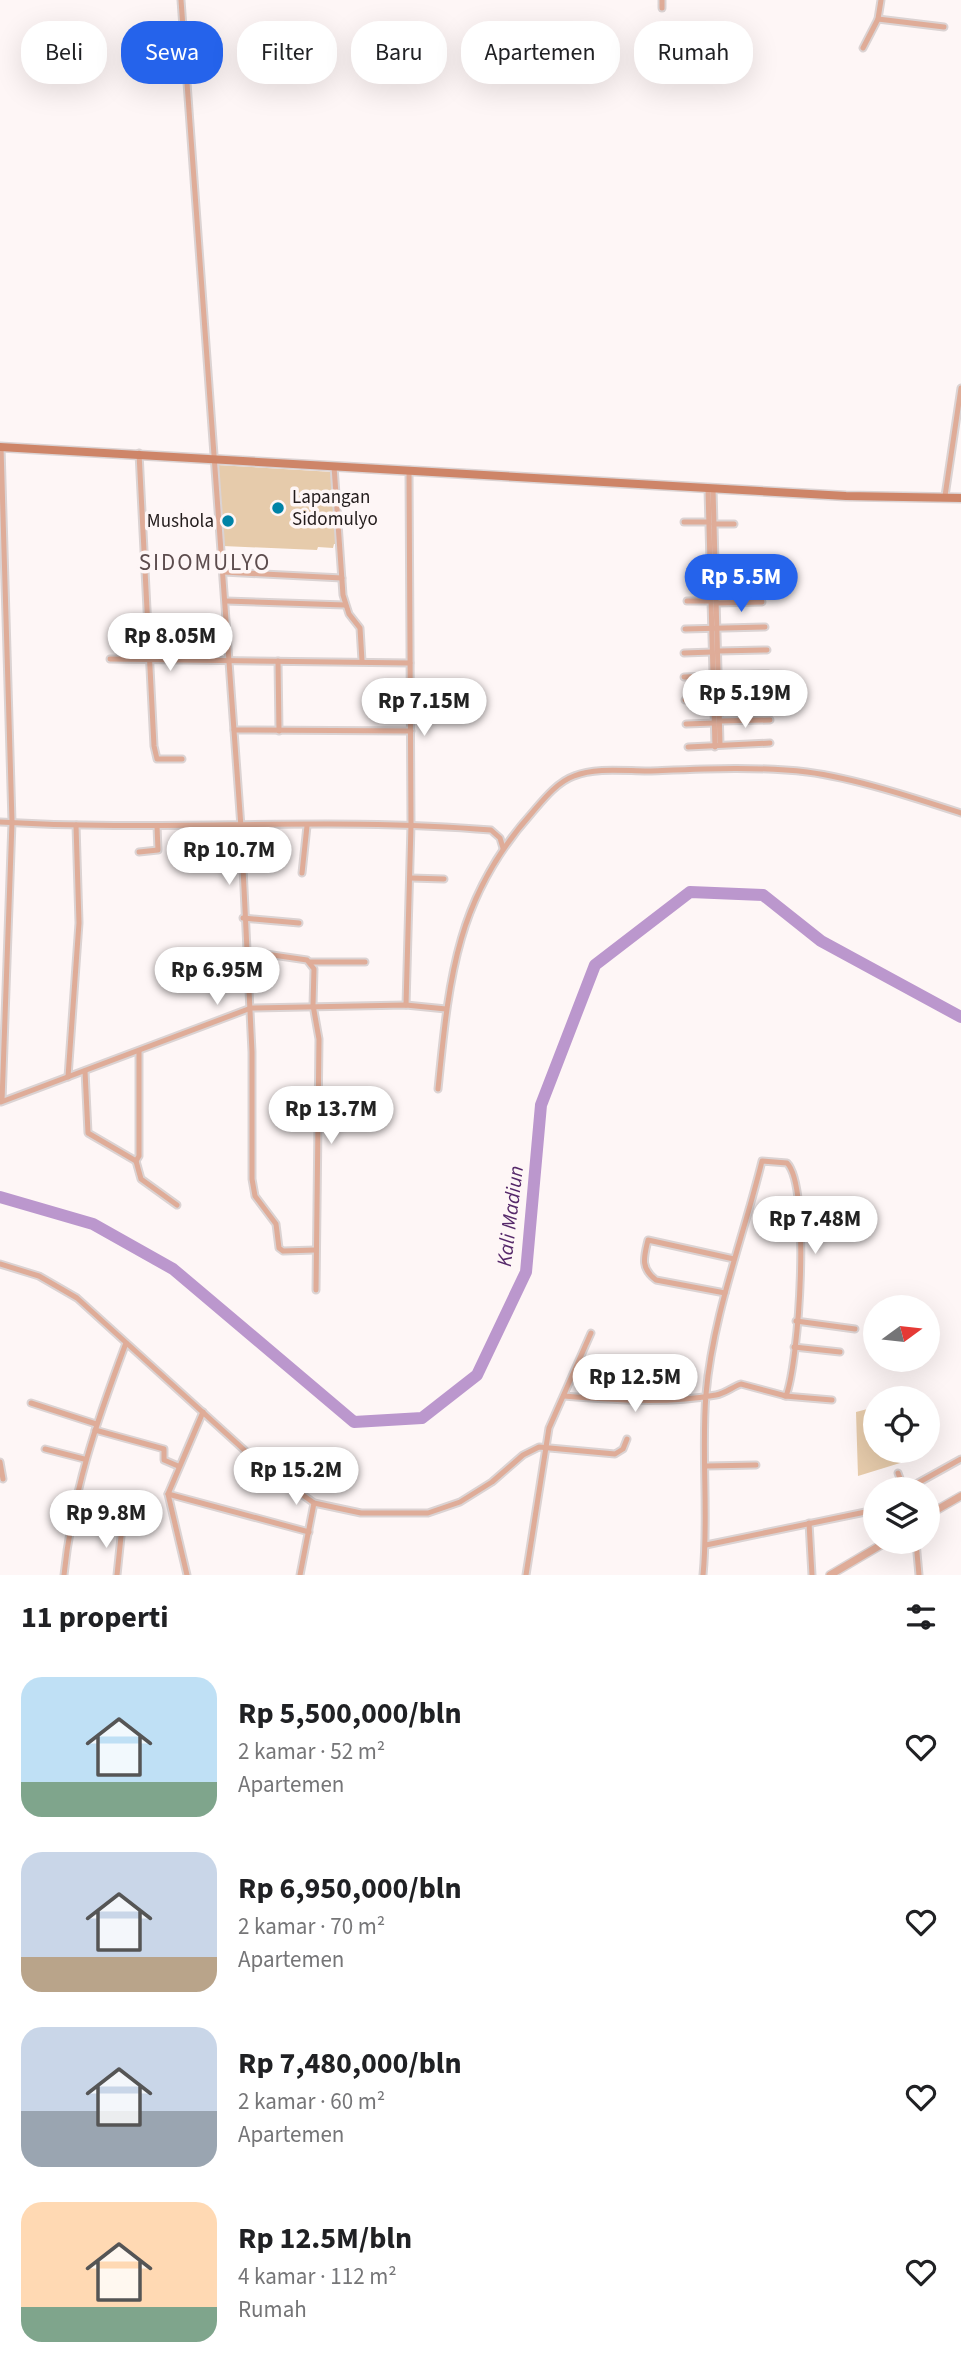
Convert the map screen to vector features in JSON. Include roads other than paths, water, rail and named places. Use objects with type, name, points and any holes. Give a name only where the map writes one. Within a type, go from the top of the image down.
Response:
[{"type":"main road","points":[[0,447],[139,453],[214,460],[710,489],[846,496],[961,498]]},
{"type":"street","points":[[181,0],[241,827],[243,918],[251,1008],[253,1188],[276,1224],[279,1248],[283,1251],[315,1251]]},
{"type":"street","points":[[662,0],[662,8]]},
{"type":"street","points":[[863,48],[878,19],[881,0]]},
{"type":"street","points":[[878,19],[944,27]]},
{"type":"street","points":[[945,496],[961,388]]},
{"type":"street","points":[[0,447],[12,822],[1,1101],[139,1052],[251,1008],[406,1005],[446,1009]]},
{"type":"street","points":[[139,453],[156,758],[182,759]]},
{"type":"street","points":[[334,466],[345,605],[360,628],[362,661]]},
{"type":"street","points":[[406,1005],[411,878],[408,470]]},
{"type":"street","points":[[710,489],[718,745]]},
{"type":"street","points":[[684,522],[734,524]]},
{"type":"street","points":[[711,523],[716,577],[713,602]]},
{"type":"street","points":[[224,572],[342,578]]},
{"type":"street","points":[[716,577],[761,576]]},
{"type":"street","points":[[226,601],[345,605]]},
{"type":"street","points":[[687,601],[762,602]]},
{"type":"street","points":[[685,629],[765,626]]},
{"type":"street","points":[[684,653],[767,650]]},
{"type":"street","points":[[110,659],[410,663]]},
{"type":"street","points":[[278,661],[279,731]]},
{"type":"street","points":[[684,677],[768,674]]},
{"type":"street","points":[[685,700],[767,696]]},
{"type":"street","points":[[686,724],[770,720]]},
{"type":"street","points":[[234,730],[411,731]]},
{"type":"street","points":[[688,747],[770,743]]},
{"type":"street","points":[[438,1089],[446,1009],[456,950],[465,922],[503,848],[547,796],[575,775],[591,772],[806,772],[961,813]]},
{"type":"street","points":[[0,821],[76,825],[241,827],[411,825],[491,830],[500,838],[503,848]]},
{"type":"street","points":[[68,1077],[79,923],[76,825]]},
{"type":"street","points":[[139,852],[158,850],[157,826]]},
{"type":"street","points":[[302,873],[307,826]]},
{"type":"street","points":[[411,878],[444,879]]},
{"type":"street","points":[[243,918],[299,923]]},
{"type":"street","points":[[245,951],[310,962],[365,962]]},
{"type":"street","points":[[310,962],[314,969],[313,1005],[319,1039],[316,1290]]},
{"type":"street","points":[[136,1161],[139,1156],[142,1086],[139,1052]]},
{"type":"street","points":[[85,1071],[88,1133],[136,1161],[141,1179],[177,1205]]},
{"type":"street","points":[[703,1575],[706,1545],[706,1396],[715,1334],[762,1161],[787,1163],[795,1181],[802,1247],[794,1347],[785,1396]]},
{"type":"street","points":[[725,1293],[656,1280],[647,1273],[643,1264],[648,1240],[734,1259]]},
{"type":"street","points":[[0,1264],[39,1276],[96,1313],[262,1466],[314,1503],[361,1513],[428,1513],[460,1502],[492,1482],[523,1455],[545,1446],[615,1454],[623,1449],[626,1438]]},
{"type":"street","points":[[796,1321],[855,1329]]},
{"type":"street","points":[[526,1575],[545,1446],[555,1412],[591,1333]]},
{"type":"street","points":[[64,1575],[71,1515],[84,1459],[126,1343]]},
{"type":"street","points":[[794,1347],[839,1352]]},
{"type":"street","points":[[564,1396],[622,1401],[706,1396],[720,1394],[741,1384],[785,1396],[832,1400]]},
{"type":"street","points":[[31,1403],[164,1449],[164,1460],[178,1466]]},
{"type":"street","points":[[187,1575],[168,1494],[202,1412]]},
{"type":"street","points":[[45,1448],[84,1459]]},
{"type":"street","points":[[928,1477],[961,1459]]},
{"type":"street","points":[[0,1462],[3,1479]]},
{"type":"street","points":[[707,1466],[756,1465]]},
{"type":"street","points":[[898,1472],[900,1477]]},
{"type":"street","points":[[168,1494],[309,1532]]},
{"type":"street","points":[[940,1508],[961,1496]]},
{"type":"street","points":[[300,1575],[314,1503]]},
{"type":"street","points":[[706,1545],[863,1512]]},
{"type":"street","points":[[809,1523],[812,1575]]},
{"type":"street","points":[[117,1575],[122,1527]]},
{"type":"street","points":[[830,1575],[866,1554]]},
{"type":"street","points":[[917,1554],[919,1575]]},
{"type":"waterway","name":"Kali Madiun","points":[[0,1197],[93,1224],[173,1269],[354,1422],[422,1418],[477,1375],[526,1272],[541,1105],[595,965],[690,892],[763,895],[821,941],[961,1017]]},
{"type":"place","name":"Lapangan Sidomulyo","points":[[278,508]]},
{"type":"place","name":"Mushola","points":[[228,521]]},
{"type":"district","name":"SIDOMULYO","points":[[205,562]]}]
